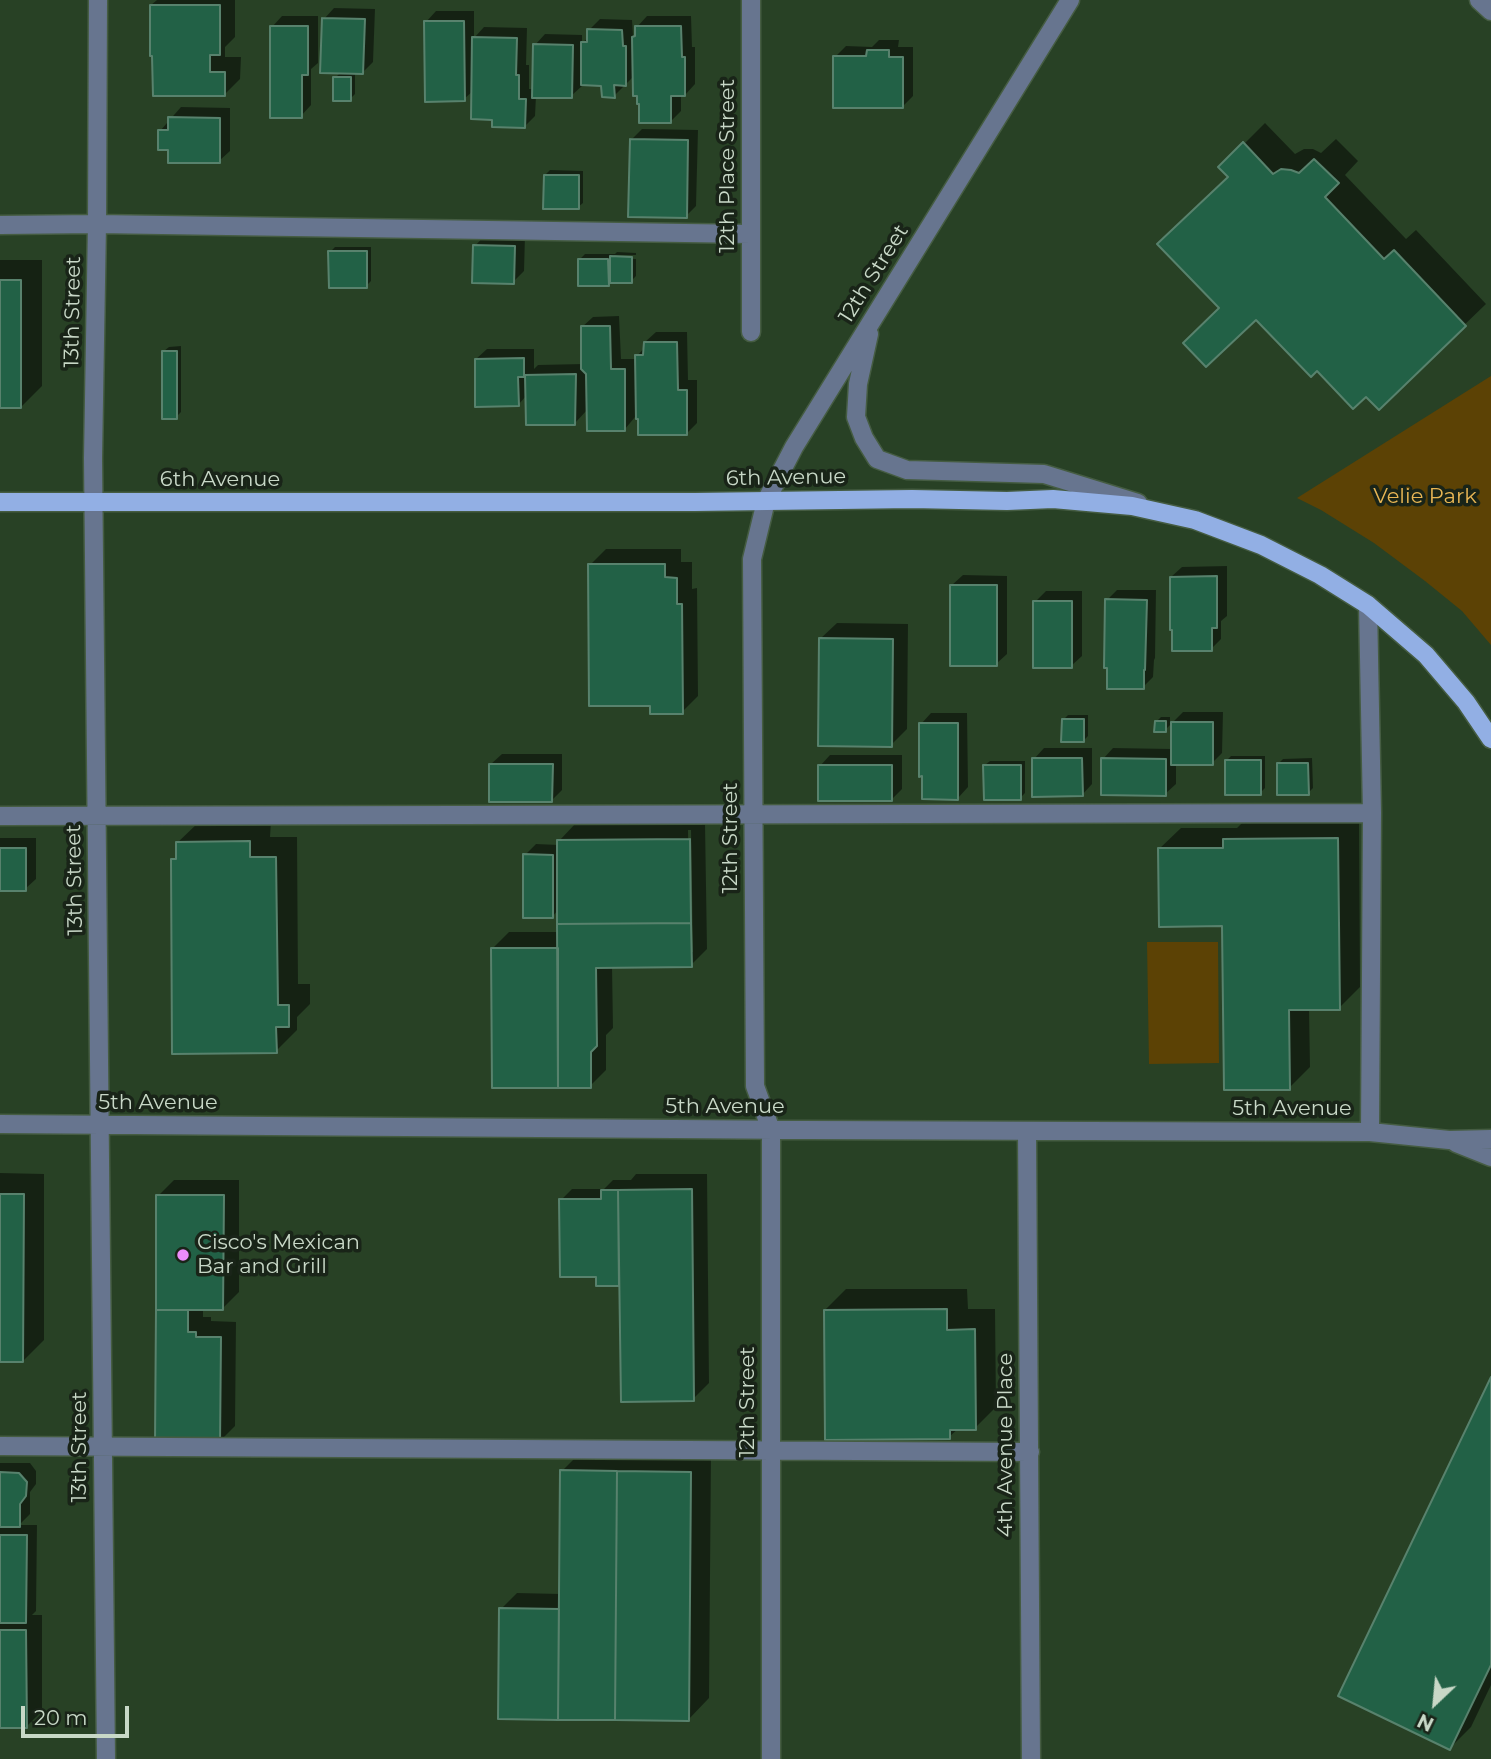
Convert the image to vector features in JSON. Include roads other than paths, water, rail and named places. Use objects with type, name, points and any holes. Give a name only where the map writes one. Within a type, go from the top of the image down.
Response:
[{"type":"main road","name":"6th Avenue","points":[[0,502],[1053,499],[1132,506],[1195,520],[1261,545],[1320,575],[1367,605],[1426,655],[1466,702],[1491,739]]},
{"type":"street","name":"13th Street","points":[[98,0],[94,501],[106,1759]]},
{"type":"street","name":"12th Place Street","points":[[751,0],[751,332]]},
{"type":"street","name":"12th Street","points":[[771,1759],[771,1130],[755,1086],[752,559],[766,501],[794,447],[1070,0]]},
{"type":"street","points":[[1479,0],[1491,11]]},
{"type":"street","points":[[0,225],[97,224],[750,234]]},
{"type":"street","points":[[873,320],[858,384],[856,417],[864,438],[877,459],[907,470],[1044,474],[1195,520]]},
{"type":"street","points":[[1367,605],[1372,813],[1370,1132]]},
{"type":"street","points":[[0,817],[1372,813]]},
{"type":"street","name":"5th Avenue","points":[[0,1124],[1370,1132],[1450,1140],[1491,1139]]},
{"type":"street","name":"4th Avenue Place","points":[[1027,1131],[1031,1759]]},
{"type":"street","name":"5th Avenue","points":[[1450,1140],[1491,1157]]},
{"type":"street","points":[[0,1446],[1030,1452]]},
{"type":"place","name":"Cisco's Mexican Bar and Grill","points":[[183,1255]]},
{"type":"park label","name":"Velie Park","points":[[1425,497]]}]
